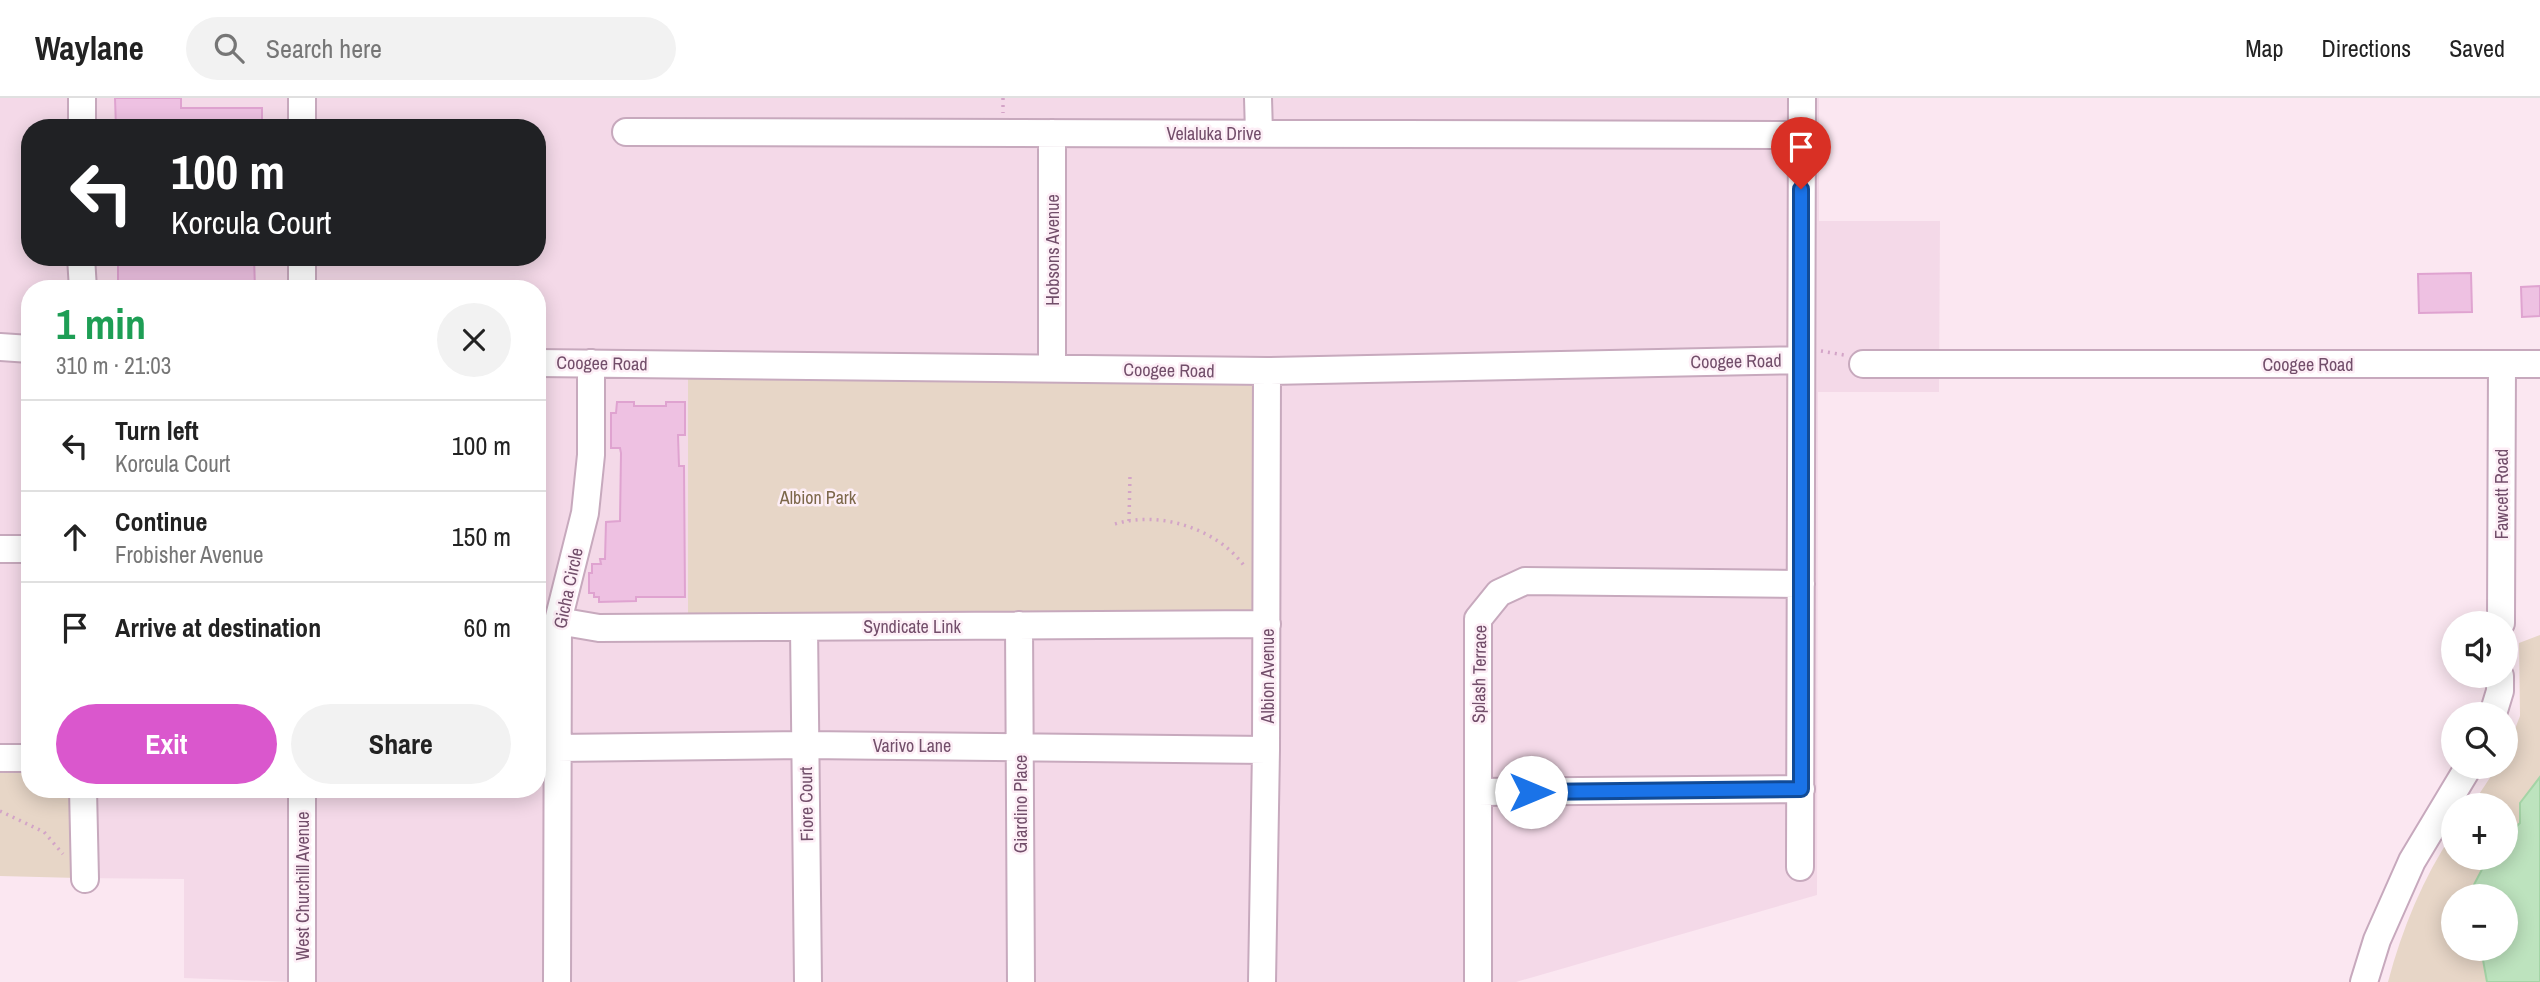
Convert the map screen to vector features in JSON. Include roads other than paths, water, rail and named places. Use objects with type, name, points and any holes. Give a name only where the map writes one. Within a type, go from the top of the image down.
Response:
[{"type":"street","points":[[82,98],[82,119]]},
{"type":"street","points":[[302,98],[302,119]]},
{"type":"street","points":[[1258,98],[1259,133]]},
{"type":"street","points":[[1800,866],[1802,98]]},
{"type":"street","name":"Velaluka Drive","points":[[626,132],[1802,135]]},
{"type":"street","name":"Hobsons Avenue","points":[[1052,133],[1052,368]]},
{"type":"street","points":[[0,347],[21,348]]},
{"type":"street","name":"Coogee Road","points":[[546,363],[1267,371],[1801,355]]},
{"type":"street","name":"Gicha Circle","points":[[557,982],[558,621],[585,513],[591,455],[591,363]]},
{"type":"street","name":"Coogee Road","points":[[1863,364],[2540,364]]},
{"type":"street","name":"Fawcett Road","points":[[2501,611],[2502,364]]},
{"type":"street","name":"Albion Avenue","points":[[1262,982],[1266,750],[1267,371]]},
{"type":"street","points":[[0,550],[21,549]]},
{"type":"street","name":"Splash Terrace","points":[[1478,982],[1478,619],[1499,593],[1525,581],[1801,584]]},
{"type":"street","name":"Syndicate Link","points":[[558,621],[599,628],[1267,624]]},
{"type":"street","name":"Giardino Place","points":[[1019,625],[1021,982]]},
{"type":"street","name":"Fiore Court","points":[[804,626],[808,982]]},
{"type":"street","name":"Varivo Lane","points":[[557,748],[806,744],[1266,750]]},
{"type":"street","points":[[0,758],[21,758]]},
{"type":"street","points":[[2364,982],[2377,940],[2412,861],[2461,779]]},
{"type":"street","points":[[1478,792],[1801,789]]},
{"type":"street","points":[[83,798],[85,879]]},
{"type":"street","name":"West Churchill Avenue","points":[[302,798],[302,982]]},
{"type":"park label","name":"Albion Park","points":[[818,497]]}]
